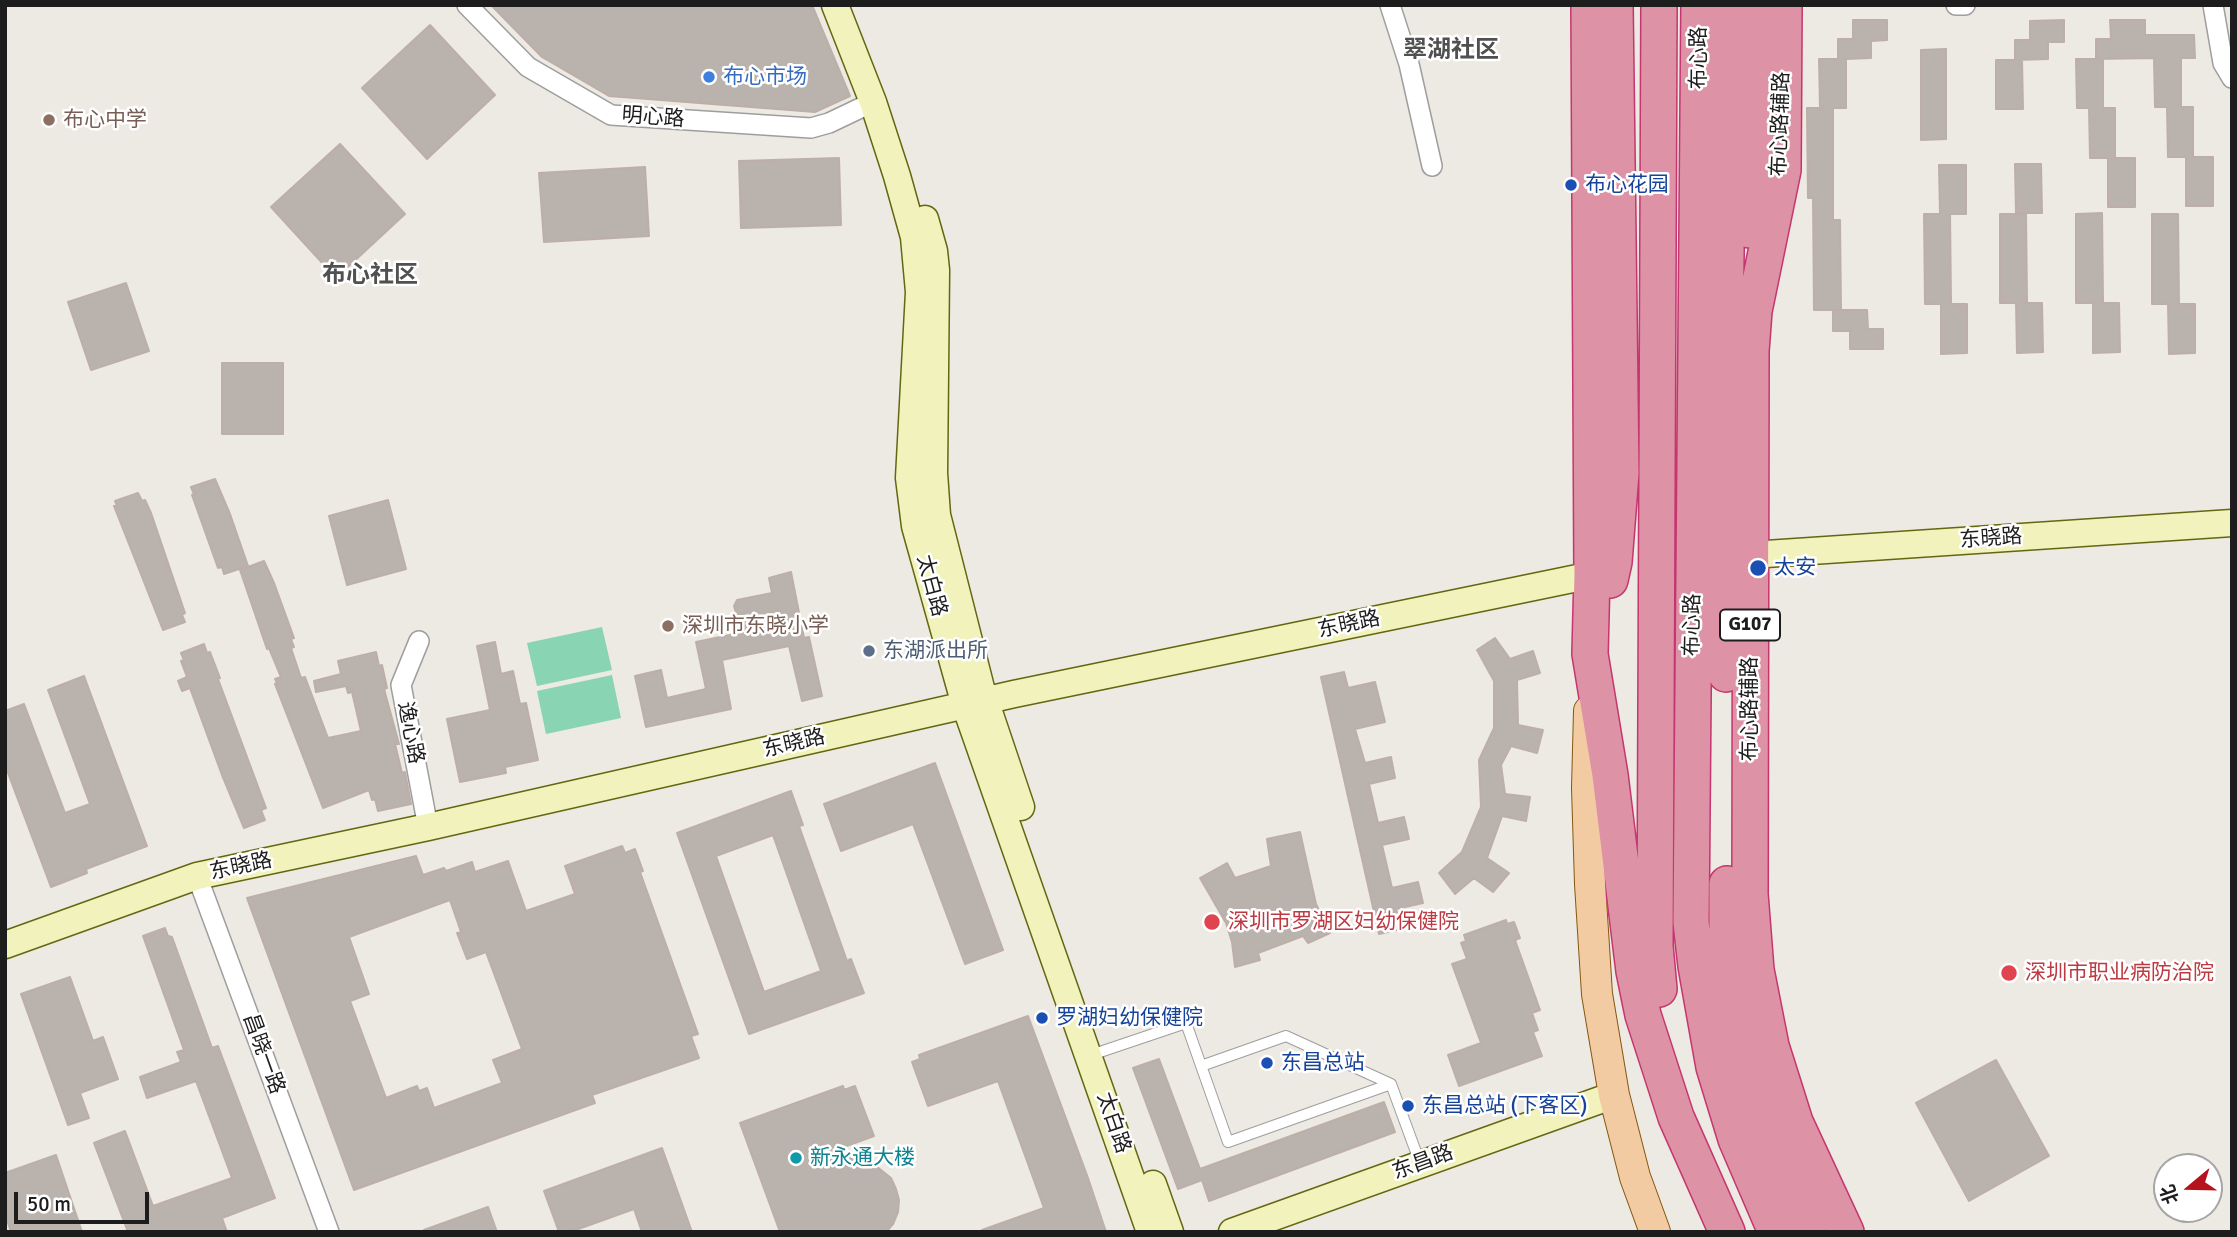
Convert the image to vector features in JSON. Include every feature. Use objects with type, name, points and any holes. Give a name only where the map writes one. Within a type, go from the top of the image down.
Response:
[{"type":"highway","points":[[1588,5],[1592,575],[1590,654]]},
{"type":"highway","points":[[1590,654],[1614,562],[1621,473],[1615,5]]},
{"type":"highway","name":"布心路","points":[[1660,5],[1655,946],[1664,1030],[1673,1073],[1705,1181]]},
{"type":"highway","name":"布心路","points":[[1699,5],[1691,922],[1696,967],[1714,1067],[1736,1139],[1776,1232]]},
{"type":"highway","points":[[1729,5],[1725,367],[1727,940],[1735,1015],[1755,1090],[1808,1232]]},
{"type":"highway","points":[[1725,367],[1735,291],[1752,220],[1755,193],[1758,5]]},
{"type":"highway","name":"布心路辅路","points":[[1784,5],[1783,170],[1754,311],[1751,351],[1749,883],[1756,970],[1771,1046],[1791,1109],[1846,1232]]},
{"type":"highway","name":"布心路","points":[[1590,654],[1610,775],[1638,993],[1662,1079],[1676,1117],[1727,1232]]},
{"type":"main road","points":[[1590,654],[1587,788],[1597,994],[1615,1095],[1635,1177],[1655,1232]]},
{"type":"street","name":"明心路","points":[[467,5],[528,67],[611,115],[811,128],[829,123],[873,102]]},
{"type":"street","name":"太白路","points":[[835,5],[873,102],[909,216],[915,249],[919,292],[909,470],[913,514],[975,703],[1098,1053],[1170,1232]]},
{"type":"street","name":"太白路","points":[[852,5],[918,193],[934,251],[934,500],[975,703]]},
{"type":"street","points":[[1391,5],[1409,64],[1432,166]]},
{"type":"street","points":[[1955,5],[1965,5]]},
{"type":"street","points":[[2213,5],[2223,63],[2232,78]]},
{"type":"street","name":"东晓路","points":[[1751,555],[2232,523]]},
{"type":"street","name":"东晓路","points":[[5,945],[197,876],[428,827],[975,703],[1592,575]]},
{"type":"street","name":"逸心路","points":[[419,641],[401,685],[428,827]]},
{"type":"street","name":"昌晓一路","points":[[197,876],[329,1232]]},
{"type":"street","name":"太白路","points":[[1098,1053],[1150,1232]]},
{"type":"street","name":"东昌路","points":[[1232,1232],[1615,1095]]},
{"type":"lane","points":[[1098,1053],[1186,1024],[1228,1142],[1391,1084]]},
{"type":"lane","points":[[1201,1066],[1286,1036],[1391,1084],[1420,1164]]},
{"type":"green space","points":[[602,627],[612,670],[537,686],[527,643]]},
{"type":"green space","points":[[612,675],[621,718],[546,734],[537,691]]},
{"type":"building","name":"布心市场","points":[[491,5],[812,5],[850,96],[815,112],[609,96],[542,57]]},
{"type":"building","points":[[1853,20],[1887,20],[1887,40],[1871,41],[1871,58],[1846,59],[1846,108],[1833,108],[1833,220],[1840,220],[1841,310],[1814,310],[1813,198],[1808,198],[1807,108],[1820,108],[1819,59],[1838,59],[1838,39],[1853,39]]},
{"type":"building","points":[[2064,20],[2064,42],[2048,42],[2048,59],[2015,60],[2015,40],[2030,40],[2030,21]]},
{"type":"building","points":[[2110,20],[2145,20],[2145,35],[2194,35],[2195,58],[2181,58],[2181,107],[2193,107],[2193,157],[2213,157],[2213,206],[2186,206],[2186,157],[2168,157],[2167,107],[2155,107],[2154,58],[2096,59],[2096,39],[2111,39]]},
{"type":"building","points":[[430,25],[495,95],[427,159],[362,88]]},
{"type":"building","points":[[1946,49],[1946,139],[1921,140],[1921,50]]},
{"type":"building","points":[[2076,59],[2103,59],[2103,108],[2115,108],[2115,158],[2135,158],[2135,207],[2108,207],[2108,158],[2090,158],[2089,108],[2077,108]]},
{"type":"building","points":[[1996,60],[2022,60],[2023,109],[1996,109]]},
{"type":"building","points":[[340,144],[405,214],[336,278],[271,207]]},
{"type":"building","points":[[839,158],[841,225],[741,228],[739,161]]},
{"type":"building","points":[[2015,164],[2041,164],[2042,213],[2016,213]]},
{"type":"building","points":[[1939,165],[1966,165],[1966,214],[1950,214],[1951,304],[1967,304],[1967,353],[1941,354],[1941,304],[1925,304],[1924,214],[1940,214]]},
{"type":"building","points":[[645,167],[649,236],[544,242],[539,173]]},
{"type":"building","points":[[2102,213],[2103,303],[2119,303],[2120,352],[2093,353],[2093,303],[2076,303],[2076,214]]},
{"type":"building","points":[[2000,214],[2026,214],[2027,303],[2042,303],[2043,352],[2017,353],[2016,303],[2000,303]]},
{"type":"building","points":[[2152,214],[2178,214],[2179,304],[2195,304],[2195,353],[2169,354],[2168,304],[2152,304]]},
{"type":"building","points":[[126,283],[149,351],[91,370],[68,302]]},
{"type":"building","points":[[1833,310],[1867,310],[1868,329],[1883,329],[1883,349],[1850,349],[1850,331],[1833,331]]},
{"type":"building","points":[[222,363],[283,363],[283,434],[222,434]]},
{"type":"building","points":[[215,479],[248,566],[224,574],[222,567],[218,568],[191,487]]},
{"type":"building","points":[[138,493],[151,513],[185,613],[182,615],[185,622],[163,630],[114,506],[117,506],[115,501]]},
{"type":"building","points":[[388,500],[406,569],[347,585],[329,516]]},
{"type":"building","points":[[264,561],[294,638],[291,639],[294,647],[291,648],[301,678],[305,677],[328,738],[361,731],[352,692],[348,693],[346,686],[316,692],[314,681],[341,674],[338,661],[376,652],[379,666],[382,665],[387,688],[384,689],[399,744],[395,744],[402,773],[405,772],[411,804],[378,811],[369,790],[323,808],[275,684],[275,679],[281,677],[269,648],[267,649],[240,570]]},
{"type":"building","points":[[791,572],[804,638],[809,637],[822,696],[802,701],[789,646],[722,660],[731,709],[646,727],[635,676],[661,670],[667,698],[706,689],[696,642],[735,634],[730,623],[736,613],[734,606],[737,600],[772,593],[769,578]]},
{"type":"building","points":[[1495,638],[1510,659],[1533,651],[1540,673],[1517,680],[1518,725],[1543,730],[1537,753],[1511,746],[1501,765],[1505,794],[1530,797],[1526,821],[1502,816],[1487,858],[1509,873],[1493,892],[1474,878],[1455,894],[1439,873],[1462,852],[1481,807],[1479,760],[1494,728],[1494,681],[1477,650]]},
{"type":"building","points":[[495,642],[501,674],[513,671],[520,704],[526,703],[538,760],[505,767],[506,773],[460,782],[447,719],[490,710],[477,646]]},
{"type":"building","points":[[204,644],[220,678],[218,679],[266,808],[261,810],[265,820],[244,828],[190,688],[182,691],[178,681],[187,677],[181,653]]},
{"type":"building","points":[[1344,672],[1348,688],[1375,682],[1385,722],[1355,729],[1365,763],[1391,757],[1395,778],[1369,784],[1378,823],[1404,817],[1409,839],[1382,845],[1392,888],[1418,882],[1423,903],[1396,909],[1401,929],[1379,934],[1321,677]]},
{"type":"building","points":[[84,676],[147,846],[86,869],[87,873],[51,887],[5,765],[5,711],[24,704],[65,813],[90,804],[48,690]]},
{"type":"building","points":[[935,763],[1003,950],[965,964],[913,824],[841,851],[824,804]]},
{"type":"building","points":[[791,791],[803,825],[799,826],[847,961],[851,959],[864,993],[749,1034],[677,833]],"holes":[[[773,835],[821,971],[764,992],[716,856]]]},
{"type":"building","points":[[1300,832],[1316,904],[1330,933],[1308,943],[1303,936],[1258,953],[1260,960],[1235,967],[1226,923],[1200,878],[1227,863],[1235,878],[1271,866],[1267,839]]},
{"type":"building","points":[[622,846],[625,853],[635,849],[643,871],[640,872],[698,1034],[691,1036],[699,1058],[592,1095],[595,1103],[354,1190],[247,898],[416,856],[423,875],[472,862],[475,872],[508,861],[526,911],[575,894],[565,866]],"holes":[[[450,900],[461,932],[457,933],[467,959],[486,952],[522,1049],[493,1060],[502,1083],[434,1108],[427,1088],[419,1091],[417,1086],[386,1098],[350,1001],[369,994],[349,937]]]},
{"type":"building","points":[[1506,920],[1507,924],[1514,922],[1520,938],[1515,940],[1540,1010],[1532,1013],[1538,1030],[1533,1032],[1542,1056],[1459,1086],[1448,1055],[1481,1043],[1452,964],[1467,959],[1461,943],[1466,941],[1464,935]]},
{"type":"building","points":[[165,928],[168,936],[172,937],[212,1048],[218,1046],[275,1198],[222,1218],[227,1232],[128,1232],[94,1143],[125,1131],[153,1206],[232,1178],[196,1081],[147,1098],[140,1077],[181,1062],[177,1052],[184,1050],[143,936]]},
{"type":"building","points":[[70,977],[93,1041],[103,1037],[118,1079],[80,1093],[89,1118],[68,1125],[21,994]]},
{"type":"building","points":[[1028,1016],[1106,1232],[982,1232],[1044,1208],[998,1081],[928,1106],[912,1062],[920,1059],[919,1055]]},
{"type":"building","points":[[1159,1059],[1200,1169],[1384,1102],[1395,1132],[1209,1201],[1202,1180],[1178,1189],[1133,1068]]},
{"type":"building","points":[[1996,1060],[2049,1156],[1969,1201],[1916,1103]]},
{"type":"building","name":"新永通大楼","points":[[843,1086],[844,1090],[855,1086],[874,1136],[830,1152],[876,1166],[891,1178],[899,1200],[893,1224],[886,1232],[780,1232],[740,1123]]},
{"type":"building","points":[[662,1148],[692,1232],[642,1232],[634,1209],[570,1232],[559,1232],[544,1191]]},
{"type":"building","points":[[56,1155],[82,1232],[11,1232],[5,1214],[5,1173]]},
{"type":"building","points":[[488,1207],[497,1232],[424,1230]]},
{"type":"place","name":"布心市场","points":[[709,77]]},
{"type":"place","name":"布心中学","points":[[49,120]]},
{"type":"place","name":"布心花园","points":[[1571,185]]},
{"type":"place","name":"太安","points":[[1758,568]]},
{"type":"place","name":"深圳市东晓小学","points":[[668,626]]},
{"type":"place","name":"东湖派出所","points":[[869,651]]},
{"type":"place","name":"深圳市罗湖区妇幼保健院","points":[[1212,922]]},
{"type":"place","name":"深圳市职业病防治院","points":[[2009,973]]},
{"type":"place","name":"罗湖妇幼保健院","points":[[1042,1018]]},
{"type":"place","name":"东昌总站","points":[[1267,1063]]},
{"type":"place","name":"东昌总站 (下客区)","points":[[1408,1106]]},
{"type":"place","name":"新永通大楼","points":[[796,1158]]},
{"type":"district","name":"翠湖社区","points":[[1451,51]]},
{"type":"district","name":"布心社区","points":[[370,276]]}]
